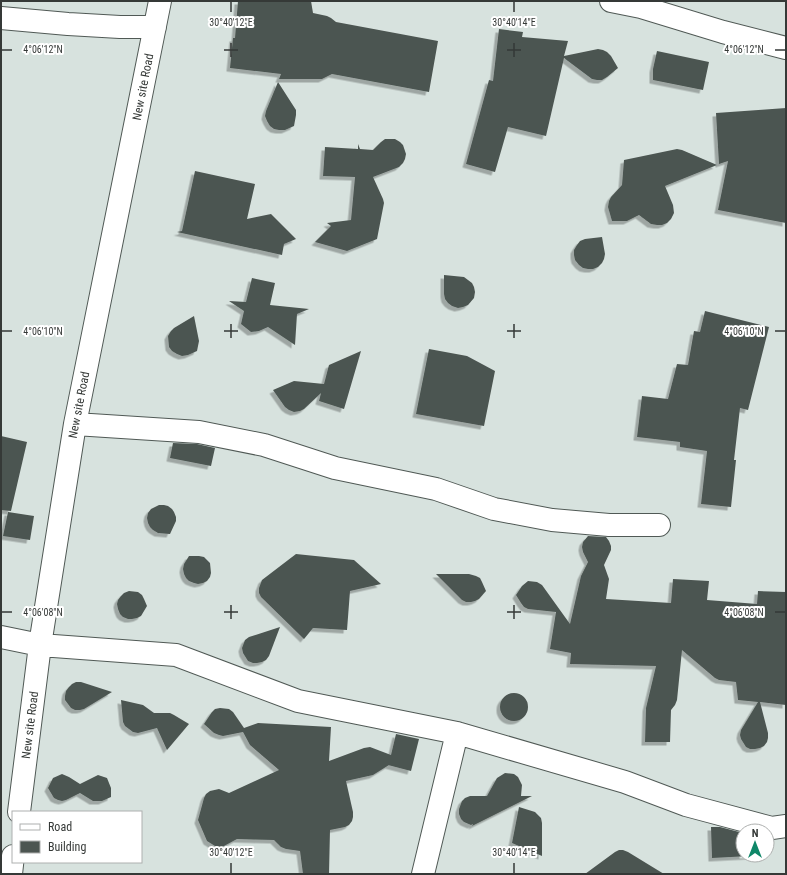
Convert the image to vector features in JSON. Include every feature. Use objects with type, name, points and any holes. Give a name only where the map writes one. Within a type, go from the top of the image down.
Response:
[{"type":"street","name":"New site Road","points":[[19,811],[40,645],[75,424],[160,1]]},
{"type":"street","points":[[610,1],[641,7],[723,32],[786,48]]},
{"type":"street","points":[[1,18],[68,24],[120,27],[155,27]]},
{"type":"street","points":[[75,424],[199,432],[264,445],[336,468],[436,489],[494,509],[552,520],[608,525],[659,525]]},
{"type":"street","points":[[1,637],[40,645],[176,655],[298,701],[458,733],[625,782],[686,805],[772,828],[786,826]]},
{"type":"street","points":[[423,874],[458,733]]},
{"type":"street","points":[[11,874],[12,863]]},
{"type":"building","points":[[238,1],[311,1],[313,13],[327,16],[336,22],[438,41],[429,92],[332,74],[322,79],[279,79],[281,74],[230,68],[233,38],[235,38]]},
{"type":"building","points":[[499,29],[523,32],[522,37],[568,41],[564,56],[598,49],[603,50],[611,56],[618,68],[602,80],[597,80],[592,79],[564,58],[546,136],[508,127],[495,172],[466,164],[489,80],[493,81]]},
{"type":"building","points":[[657,51],[709,62],[703,90],[653,80],[653,69]]},
{"type":"building","points":[[278,82],[296,110],[294,126],[285,130],[274,129],[270,126],[265,116]]},
{"type":"building","points":[[786,108],[786,223],[718,210],[728,161],[719,164],[716,113]]},
{"type":"building","points":[[385,139],[395,139],[400,142],[403,145],[406,154],[403,163],[399,167],[373,177],[384,203],[377,239],[347,251],[315,242],[331,226],[327,223],[351,220],[355,177],[323,176],[325,147],[358,149],[358,144],[360,149],[373,150]]},
{"type":"building","points":[[677,149],[717,165],[665,186],[673,205],[674,213],[667,223],[662,225],[651,224],[639,215],[627,221],[612,221],[608,207],[609,201],[622,185],[624,160]]},
{"type":"building","points":[[195,171],[255,184],[247,219],[271,214],[296,239],[284,244],[282,255],[177,232],[182,231]]},
{"type":"building","points":[[602,237],[605,254],[602,263],[593,269],[583,268],[575,260],[574,250],[577,245],[580,241],[585,239]]},
{"type":"building","points":[[444,275],[464,277],[472,283],[475,292],[474,298],[468,305],[458,308],[448,303],[444,294]]},
{"type":"building","points":[[252,278],[275,283],[270,305],[309,309],[297,314],[295,345],[268,327],[259,331],[251,332],[241,324],[244,311],[229,301],[246,302]]},
{"type":"building","points":[[705,311],[769,327],[748,410],[740,408],[734,460],[736,460],[731,507],[701,504],[707,451],[680,447],[680,442],[637,437],[642,396],[668,399],[677,364],[688,365],[694,331],[700,332]]},
{"type":"building","points":[[194,316],[199,341],[197,351],[182,356],[172,351],[169,347],[168,336],[174,328]]},
{"type":"building","points":[[429,349],[467,356],[495,371],[484,426],[416,414]]},
{"type":"building","points":[[361,351],[344,409],[319,401],[321,393],[304,409],[294,412],[285,407],[273,390],[294,381],[324,384],[329,365]]},
{"type":"building","points":[[1,436],[27,442],[11,511],[1,510]]},
{"type":"building","points":[[173,443],[197,444],[215,448],[211,466],[170,458]]},
{"type":"building","points":[[159,505],[168,506],[172,509],[176,517],[176,521],[170,534],[158,533],[150,527],[148,523],[148,513],[151,509]]},
{"type":"building","points":[[8,512],[34,516],[30,540],[3,536]]},
{"type":"building","points":[[588,536],[606,537],[611,546],[611,550],[604,565],[609,579],[606,599],[671,603],[673,579],[709,581],[707,600],[757,604],[758,591],[786,592],[786,705],[760,702],[768,733],[767,742],[764,746],[750,749],[746,747],[740,735],[741,730],[758,702],[738,700],[736,682],[719,680],[715,678],[682,650],[677,700],[671,710],[670,742],[645,742],[646,708],[656,666],[570,664],[571,653],[550,649],[556,612],[528,609],[524,607],[516,595],[522,586],[528,581],[537,582],[542,585],[570,624],[581,576],[588,562],[582,547],[583,542]]},
{"type":"building","points":[[296,554],[354,560],[381,584],[350,591],[347,630],[313,628],[304,639],[261,597],[259,588],[262,580]]},
{"type":"building","points":[[189,556],[204,557],[210,563],[211,573],[207,581],[198,584],[189,581],[186,578],[183,569]]},
{"type":"building","points":[[436,574],[469,574],[476,576],[480,578],[486,591],[479,599],[466,602],[462,600]]},
{"type":"building","points":[[129,591],[138,592],[142,595],[147,606],[141,616],[132,619],[123,617],[120,614],[117,604],[121,596]]},
{"type":"building","points":[[280,627],[266,660],[257,663],[248,661],[242,648],[245,640],[249,637]]},
{"type":"building","points":[[76,682],[81,682],[112,692],[84,709],[75,710],[71,708],[65,700],[65,696],[69,687]]},
{"type":"building","points":[[514,693],[524,697],[528,707],[524,717],[514,721],[504,717],[500,707],[504,697]]},
{"type":"building","points":[[121,700],[143,705],[154,713],[170,713],[189,724],[167,750],[157,728],[138,733],[133,732],[125,726],[123,722]]},
{"type":"building","points":[[215,709],[229,709],[233,712],[244,728],[258,723],[331,727],[329,761],[370,747],[391,755],[396,734],[419,739],[411,771],[389,765],[373,775],[346,781],[353,817],[349,825],[330,830],[329,874],[303,874],[300,851],[281,847],[274,840],[237,839],[220,847],[207,841],[198,820],[206,794],[210,791],[219,789],[229,793],[279,770],[250,745],[243,732],[223,736],[214,733],[204,724]]},
{"type":"building","points":[[505,773],[514,774],[518,777],[522,785],[521,796],[532,796],[472,826],[473,824],[471,825],[464,822],[459,814],[462,801],[470,796],[487,796],[497,778]]},
{"type":"building","points":[[62,774],[80,784],[98,775],[107,778],[111,788],[111,797],[102,801],[93,801],[80,793],[66,800],[58,800],[54,798],[48,788],[53,778]]},
{"type":"building","points":[[519,807],[535,812],[541,818],[542,856],[512,843]]},
{"type":"building","points":[[711,827],[720,827],[735,831],[735,857],[712,858]]},
{"type":"building","points":[[619,850],[628,852],[664,874],[585,874]]}]
